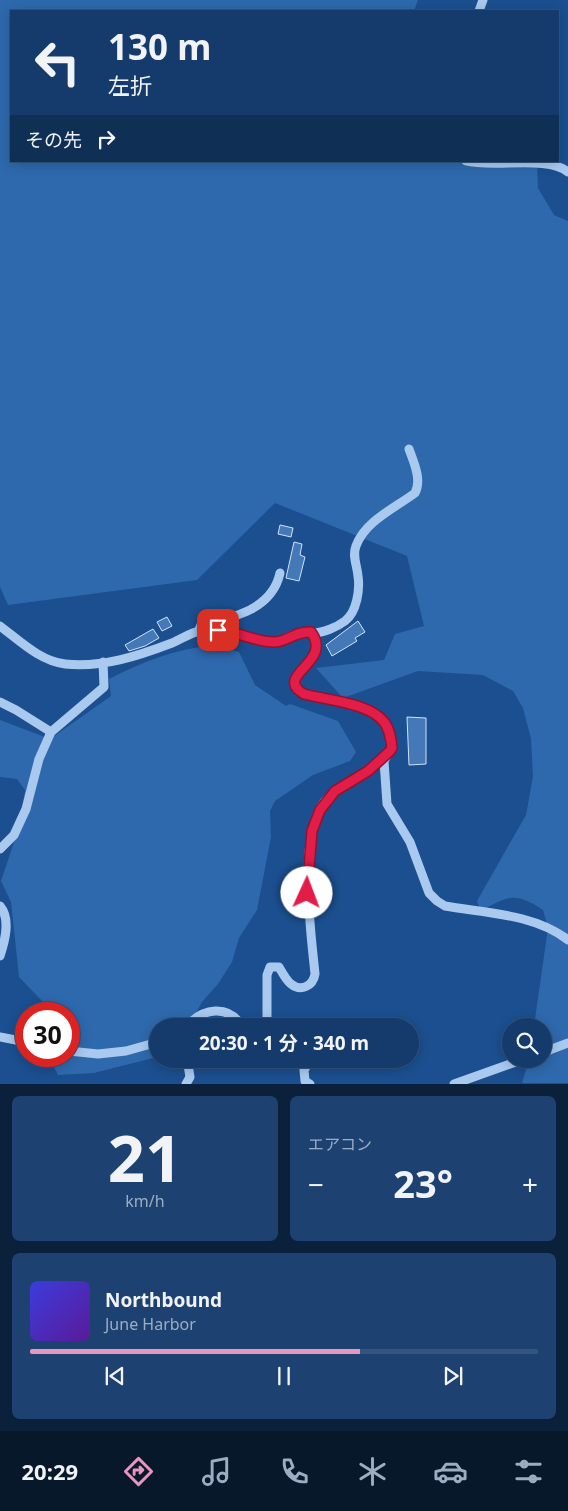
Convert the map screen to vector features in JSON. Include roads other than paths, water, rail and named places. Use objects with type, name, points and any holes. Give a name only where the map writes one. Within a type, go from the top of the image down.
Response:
[{"type":"street","points":[[471,162],[485,165],[551,164],[568,172]]},
{"type":"street","points":[[0,626],[49,660],[65,664],[103,662],[144,653],[174,642],[187,634],[198,632],[228,630],[268,642],[276,642],[286,640],[296,633],[332,628],[350,617],[356,602],[359,584],[354,557],[359,540],[377,520],[414,493],[418,487],[417,475],[408,449]]},
{"type":"street","points":[[198,632],[201,625],[220,622],[254,609],[273,589],[278,582],[280,573]]},
{"type":"street","points":[[311,632],[316,639],[316,651],[312,660],[296,675],[294,683],[297,690],[304,694],[355,706],[373,713],[387,726],[391,743],[390,751],[384,761],[387,804],[410,842],[429,893],[445,906],[536,923],[555,930],[568,940]]},
{"type":"street","points":[[0,849],[14,835],[26,809],[39,759],[51,732],[104,688],[103,662]]},
{"type":"street","points":[[0,702],[51,732]]},
{"type":"street","points":[[268,1018],[267,975],[270,966],[279,967],[291,984],[300,987],[310,986],[314,982],[315,974],[307,880],[312,831],[320,810],[335,791],[368,771],[390,751]]},
{"type":"street","points":[[0,906],[4,911],[6,922],[0,956]]},
{"type":"street","points":[[194,1018],[208,1012],[223,1011],[237,1018]]},
{"type":"street","points":[[0,1037],[15,1040]]},
{"type":"street","points":[[552,1049],[568,1043]]},
{"type":"street","points":[[80,1052],[98,1054],[126,1051],[149,1045]]},
{"type":"street","points":[[454,1084],[502,1067]]},
{"type":"street","points":[[186,1084],[190,1077],[188,1068]]},
{"type":"street","points":[[305,1068],[305,1081],[310,1084]]}]
